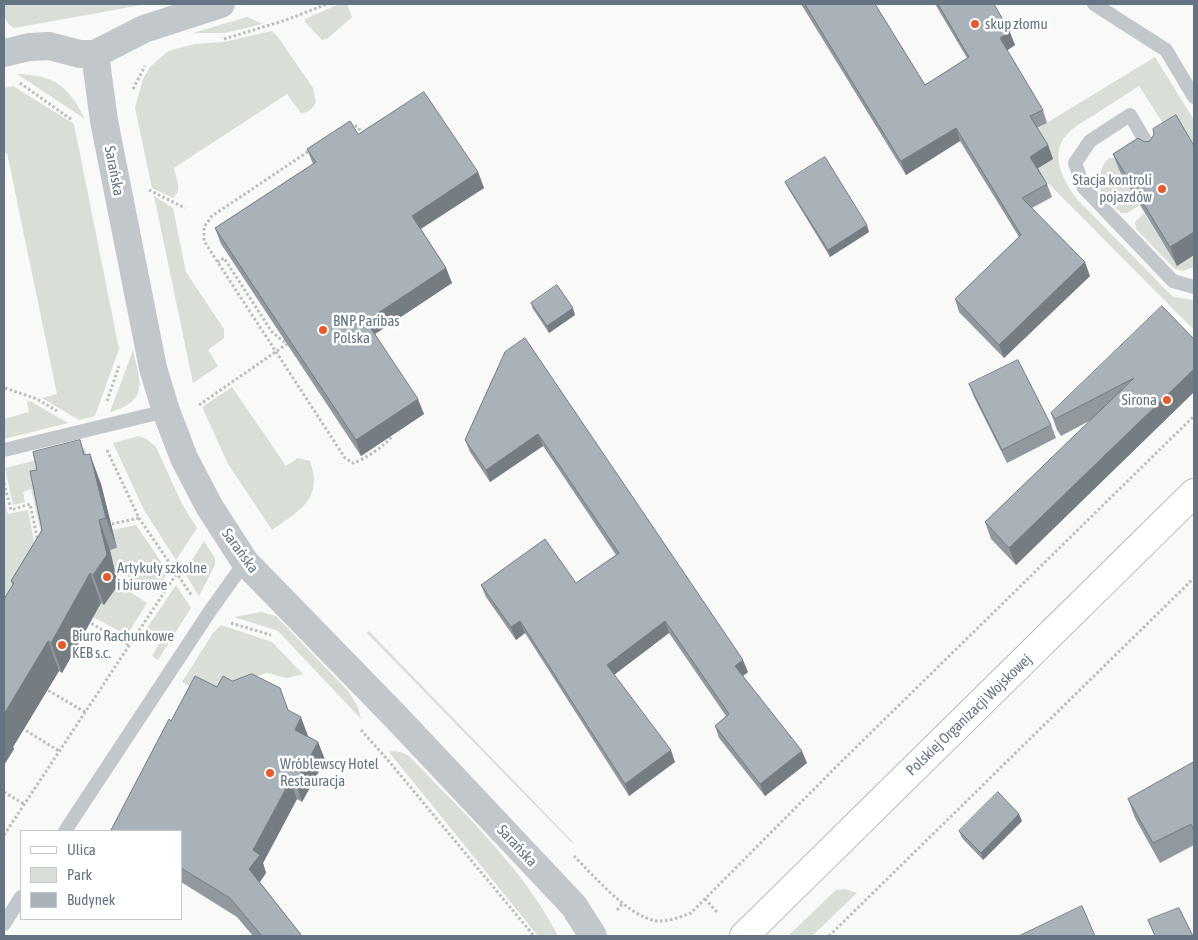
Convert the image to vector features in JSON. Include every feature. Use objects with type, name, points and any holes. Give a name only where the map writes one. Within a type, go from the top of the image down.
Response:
[{"type":"main road","name":"Polskiej Organizacji Wojskowej","points":[[744,936],[1194,494]]},
{"type":"street","points":[[4,53],[30,47],[49,46],[80,54],[95,54],[144,29],[222,4]]},
{"type":"street","name":"Sarańska","points":[[95,54],[104,121],[153,368],[179,410],[184,458],[209,506],[246,562],[396,717],[574,906],[593,936]]},
{"type":"lane","points":[[1094,4],[1166,50],[1194,97]]},
{"type":"lane","points":[[1152,152],[1130,115],[1090,141],[1075,163],[1084,188],[1166,275],[1173,281],[1194,287]]},
{"type":"lane","points":[[4,450],[89,429],[179,410]]},
{"type":"lane","points":[[66,830],[210,611],[246,562]]},
{"type":"lane","points":[[4,924],[20,899]]},
{"type":"path","points":[[218,39],[227,39],[286,20],[327,4]]},
{"type":"path","points":[[132,94],[139,75],[146,64]]},
{"type":"path","points":[[349,124],[358,127],[366,140]]},
{"type":"path","points":[[317,146],[212,216],[204,227],[204,242],[345,458],[353,463],[362,460],[389,441],[392,436]]},
{"type":"path","points":[[146,197],[144,188],[185,208]]},
{"type":"path","points":[[179,410],[287,344],[272,332],[224,258],[218,262]]},
{"type":"path","points":[[5,388],[36,400],[89,429]]},
{"type":"path","points":[[571,853],[623,904],[633,911],[656,921],[673,919],[691,913],[1194,416]]},
{"type":"path","points":[[4,483],[11,510],[30,504],[40,548]]},
{"type":"path","points":[[107,525],[139,518]]},
{"type":"path","points":[[4,835],[176,573]]},
{"type":"path","points":[[828,936],[1194,578]]},
{"type":"path","points":[[87,620],[129,645]]},
{"type":"path","points":[[44,688],[85,712]]},
{"type":"path","points":[[19,726],[59,751]]},
{"type":"path","points":[[4,792],[24,804]]},
{"type":"path","points":[[705,900],[718,912]]},
{"type":"path","points":[[617,910],[623,904]]},
{"type":"green space","points":[[4,4],[147,4],[14,28],[5,18]]},
{"type":"green space","points":[[339,4],[347,4],[352,17],[327,39],[322,40],[305,22],[305,19]]},
{"type":"green space","points":[[247,17],[263,24],[224,33],[193,33]]},
{"type":"green space","points":[[272,31],[313,88],[316,102],[313,106],[308,111],[301,113],[287,94],[174,168],[178,191],[173,198],[152,188],[135,108],[143,79],[150,67],[167,52],[175,49],[195,44],[224,42]]},
{"type":"green space","points":[[1155,57],[1194,120],[1194,153],[1173,139],[1139,86],[1070,131],[1060,146],[1059,162],[1064,177],[1076,198],[1173,297],[1194,300],[1194,330],[1035,170],[1035,130]]},
{"type":"green space","points":[[17,74],[41,77],[59,84],[73,98],[85,119]]},
{"type":"green space","points":[[13,86],[74,124],[119,349],[95,416],[79,420],[42,398],[57,394],[7,153],[4,154],[4,88]]},
{"type":"green space","points":[[1109,158],[1118,158],[1120,173],[1140,205],[1127,213],[1121,213],[1103,196],[1101,191],[1099,181],[1101,171]]},
{"type":"green space","points":[[154,196],[173,208],[186,272],[224,329],[224,338],[208,350],[218,366],[193,383]]},
{"type":"green space","points":[[1144,213],[1177,266],[1194,255],[1194,267],[1183,271],[1175,269],[1136,229],[1135,222]]},
{"type":"green space","points":[[133,350],[139,381],[137,396],[123,407],[110,412]]},
{"type":"green space","points":[[232,387],[286,466],[298,458],[310,461],[314,485],[311,495],[300,510],[272,530],[228,464],[202,407]]},
{"type":"green space","points":[[30,401],[68,423],[4,439],[4,419],[29,412],[27,402]]},
{"type":"green space","points":[[139,436],[148,440],[156,447],[182,504],[197,528],[176,560],[144,510],[113,443]]},
{"type":"green space","points":[[85,448],[91,470],[49,540],[47,559],[31,489],[23,492],[25,502],[13,505],[5,468]]},
{"type":"green space","points":[[4,498],[8,514],[28,510],[37,557],[4,609]]},
{"type":"green space","points":[[136,525],[168,572],[154,593],[127,576],[115,573],[110,550],[117,548],[113,530]]},
{"type":"green space","points":[[204,541],[215,558],[215,565],[199,596],[184,572]]},
{"type":"green space","points":[[118,584],[147,603],[127,635],[93,617],[101,603],[104,605]]},
{"type":"green space","points":[[176,585],[191,608],[158,660],[152,656],[162,639],[147,628]]},
{"type":"green space","points":[[261,612],[276,616],[348,691],[357,705],[361,719],[278,631],[234,617]]},
{"type":"green space","points":[[221,625],[272,642],[303,674],[287,678],[267,673],[201,694],[182,682],[213,633]]},
{"type":"green space","points":[[369,631],[573,842],[572,843],[367,633]]},
{"type":"green space","points":[[394,751],[409,756],[490,841],[528,887],[558,936],[538,936],[389,752]]},
{"type":"green space","points":[[845,889],[857,893],[812,936],[788,936],[836,890]]},
{"type":"building","points":[[805,4],[875,4],[925,85],[969,57],[938,4],[994,4],[1010,32],[1000,38],[1043,110],[1030,116],[1048,145],[1030,157],[1047,184],[1022,198],[1085,262],[999,345],[955,299],[1021,235],[956,128],[901,161]]},
{"type":"building","points":[[424,92],[478,172],[412,216],[446,268],[366,321],[418,399],[356,440],[215,228],[316,162],[307,149],[350,121],[358,134]]},
{"type":"building","name":"Stacja kontroli pojazdów","points":[[1176,115],[1194,146],[1194,232],[1170,247],[1113,154],[1138,138],[1145,142],[1150,141],[1154,134],[1153,129]]},
{"type":"building","points":[[825,157],[867,225],[828,250],[785,182]]},
{"type":"building","points":[[557,285],[573,308],[547,326],[531,303]]},
{"type":"building","points":[[1162,306],[1194,339],[1194,369],[1009,548],[985,522],[1134,378],[1055,419],[1051,413]]},
{"type":"building","points":[[525,338],[743,660],[735,666],[802,751],[760,784],[715,726],[729,714],[665,621],[607,665],[671,750],[625,784],[520,621],[511,627],[481,585],[545,539],[576,583],[619,553],[538,434],[486,470],[465,440],[505,352]]},
{"type":"building","points":[[1018,360],[1051,425],[1002,450],[969,384]]},
{"type":"building","points":[[80,440],[84,455],[90,454],[106,518],[99,520],[107,555],[93,575],[90,573],[51,643],[48,641],[4,714],[4,599],[14,583],[11,581],[42,530],[30,471],[37,470],[33,452]]},
{"type":"building","points":[[252,674],[280,688],[288,710],[301,717],[295,730],[318,742],[296,783],[290,781],[253,850],[260,855],[249,869],[302,936],[262,936],[230,898],[182,869],[182,830],[111,830],[169,719],[171,721],[195,676],[217,687],[223,676],[232,681]]},
{"type":"building","points":[[1194,762],[1194,831],[1191,824],[1153,843],[1128,799]]},
{"type":"building","points":[[998,792],[1019,814],[981,853],[959,831]]},
{"type":"building","points":[[1082,906],[1095,936],[1019,936]]},
{"type":"building","points":[[1179,908],[1193,936],[1155,936],[1148,920]]},
{"type":"place","name":"skup złomu","points":[[975,24]]},
{"type":"place","name":"Stacja kontroli pojazdów","points":[[1162,189]]},
{"type":"place","name":"BNP Paribas Polska","points":[[323,330]]},
{"type":"place","name":"Sirona","points":[[1167,400]]},
{"type":"place","name":"Artykuły szkolne i biurowe","points":[[107,577]]},
{"type":"place","name":"Biuro Rachunkowe KEB s.c.","points":[[62,645]]},
{"type":"place","name":"Wróblewscy Hotel Restauracja","points":[[270,773]]}]
